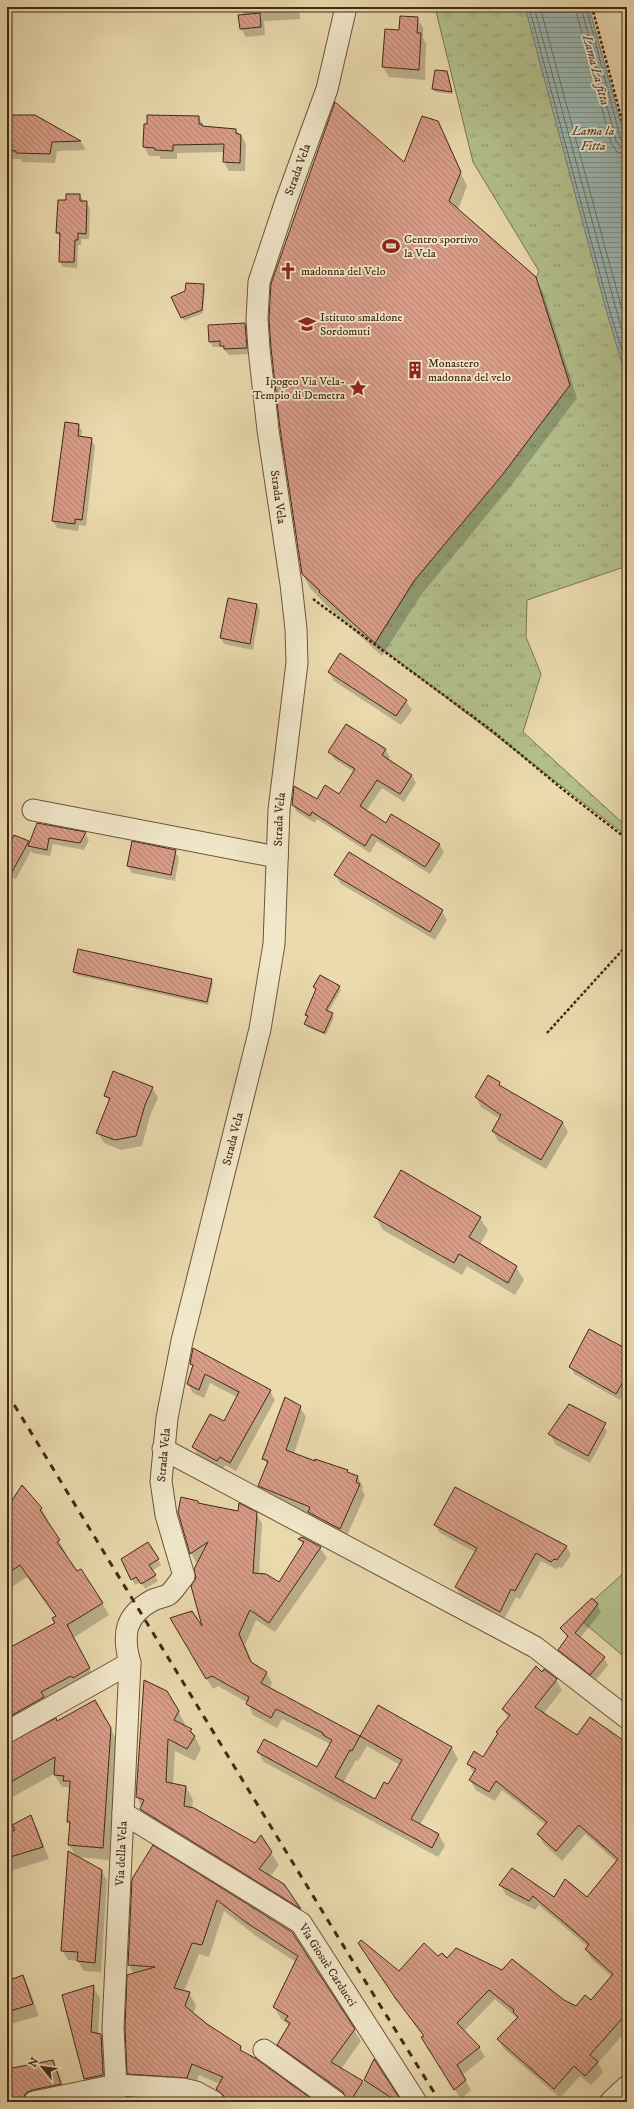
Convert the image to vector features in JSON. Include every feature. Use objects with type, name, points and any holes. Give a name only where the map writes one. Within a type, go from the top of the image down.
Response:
[{"type":"street","name":"Strada Vela","points":[[139,1610],[153,1600],[169,1594],[184,1576],[166,1515],[161,1481],[166,1418],[182,1341],[260,1029],[274,944],[279,810],[297,663],[296,629],[291,584],[268,430],[259,349],[257,319],[259,282],[327,89],[346,7]]},
{"type":"street","points":[[33,810],[277,857]]},
{"type":"street","points":[[163,1449],[535,1647],[627,1718]]},
{"type":"street","name":"Via della Vela","points":[[115,2094],[113,2028],[130,1663],[126,1649],[127,1625],[139,1610]]},
{"type":"street","points":[[7,1732],[130,1663]]},
{"type":"street","name":"Via Giosuè Carducci","points":[[123,1813],[301,1923],[416,2102]]},
{"type":"street","points":[[264,2050],[336,2102]]},
{"type":"street","points":[[611,2102],[627,2087]]},
{"type":"street","points":[[34,2102],[183,2089],[196,2092],[214,2102]]},
{"type":"path","points":[[592,7],[627,140]]},
{"type":"path","points":[[291,584],[322,605],[491,730],[566,792],[627,839]]},
{"type":"path","points":[[547,1033],[627,945]]},
{"type":"green space","points":[[435,7],[526,7],[627,373],[627,566],[527,600],[526,637],[541,674],[523,732],[627,827],[627,836],[375,643],[414,581],[539,271],[473,162]]},
{"type":"green space","points":[[627,1570],[627,1659],[576,1616]]},
{"type":"water","name":"Lama la Fitta","points":[[525,7],[589,7],[627,146],[627,380],[607,313]]},
{"type":"building","points":[[260,13],[261,27],[240,29],[238,15]]},
{"type":"building","points":[[400,16],[418,17],[417,33],[421,33],[419,70],[382,67],[385,29],[399,30]]},
{"type":"building","points":[[435,70],[447,71],[452,92],[432,89]]},
{"type":"building","name":"Monastero madonna del velo","points":[[335,102],[404,162],[422,116],[438,121],[461,172],[449,201],[536,277],[570,385],[503,474],[414,581],[375,643],[319,592],[320,591],[302,574],[280,428],[271,348],[269,319],[271,284]]},
{"type":"building","points":[[7,115],[35,115],[81,141],[52,142],[50,154],[16,153],[16,151],[7,150]]},
{"type":"building","points":[[147,115],[199,116],[199,124],[202,124],[202,126],[236,129],[236,133],[241,135],[240,163],[223,162],[224,144],[173,145],[173,151],[155,150],[155,148],[143,147],[144,124],[147,124]]},
{"type":"building","points":[[66,194],[80,194],[80,201],[87,201],[86,234],[78,233],[78,240],[75,240],[74,262],[59,262],[60,233],[56,233],[58,200],[66,200]]},
{"type":"building","points":[[186,283],[204,284],[202,310],[181,318],[171,297],[185,291]]},
{"type":"building","points":[[245,323],[247,348],[224,349],[224,346],[220,346],[220,341],[209,342],[208,325]]},
{"type":"building","points":[[65,422],[79,424],[78,436],[92,438],[82,520],[75,519],[75,524],[52,521]]},
{"type":"building","points":[[228,598],[257,604],[250,644],[220,638]]},
{"type":"building","points":[[340,653],[407,700],[396,716],[328,672]]},
{"type":"building","points":[[346,724],[386,749],[382,755],[412,775],[400,794],[377,780],[360,806],[386,823],[391,814],[440,844],[425,867],[372,834],[365,846],[312,812],[310,816],[292,805],[294,786],[317,799],[325,785],[339,794],[355,769],[328,752]]},
{"type":"building","points":[[37,823],[86,832],[80,843],[49,838],[47,850],[28,846]]},
{"type":"building","points":[[14,835],[29,841],[7,881],[7,849]]},
{"type":"building","points":[[132,841],[176,850],[171,875],[127,866]]},
{"type":"building","points":[[349,852],[443,910],[430,932],[334,875]]},
{"type":"building","points":[[78,949],[212,979],[207,1002],[73,972]]},
{"type":"building","points":[[320,975],[340,986],[326,1010],[333,1013],[324,1033],[304,1024],[308,1016],[305,1015],[316,989],[313,987]]},
{"type":"building","points":[[113,1071],[153,1087],[145,1105],[136,1136],[115,1140],[96,1133],[110,1098],[104,1096]]},
{"type":"building","points":[[488,1075],[500,1082],[499,1085],[563,1122],[541,1160],[492,1131],[501,1115],[475,1097]]},
{"type":"building","points":[[401,1170],[481,1217],[469,1237],[517,1266],[508,1283],[459,1254],[454,1263],[374,1217]]},
{"type":"building","points":[[589,1329],[627,1349],[627,1375],[616,1394],[569,1367]]},
{"type":"building","points":[[193,1348],[271,1390],[230,1463],[220,1457],[217,1461],[192,1447],[210,1414],[224,1421],[239,1392],[205,1374],[199,1390],[187,1384],[193,1365],[190,1364]]},
{"type":"building","points":[[285,1397],[301,1406],[286,1450],[315,1461],[315,1459],[348,1470],[347,1472],[358,1476],[356,1482],[360,1484],[340,1529],[308,1512],[310,1507],[258,1486],[268,1461],[262,1459]]},
{"type":"building","points":[[569,1404],[606,1423],[588,1456],[548,1434]]},
{"type":"building","points":[[22,1485],[42,1508],[40,1510],[60,1540],[57,1542],[77,1571],[81,1569],[103,1603],[67,1625],[90,1668],[73,1678],[71,1676],[41,1692],[44,1697],[7,1718],[7,1649],[55,1623],[52,1618],[56,1616],[20,1565],[7,1574],[7,1508]]},
{"type":"building","points":[[455,1487],[567,1546],[557,1560],[554,1559],[551,1562],[536,1553],[515,1591],[511,1589],[500,1612],[455,1587],[477,1548],[434,1525]]},
{"type":"building","points":[[181,1497],[198,1501],[198,1503],[238,1511],[239,1503],[257,1512],[253,1573],[266,1574],[279,1582],[304,1542],[298,1539],[302,1537],[321,1547],[269,1623],[250,1610],[239,1634],[251,1662],[267,1672],[261,1683],[360,1736],[378,1705],[452,1747],[411,1819],[439,1834],[432,1848],[257,1752],[264,1739],[317,1767],[332,1740],[323,1735],[323,1733],[276,1709],[271,1718],[246,1704],[249,1697],[212,1676],[206,1679],[170,1618],[192,1611],[202,1626],[191,1586],[196,1578],[194,1569],[208,1542],[190,1554],[178,1512]],"holes":[[[360,1736],[402,1760],[388,1784],[384,1782],[375,1799],[335,1777],[350,1750],[352,1751]]]},
{"type":"building","points":[[148,1542],[159,1559],[149,1565],[156,1575],[141,1584],[136,1577],[131,1580],[121,1559]]},
{"type":"building","points":[[592,1598],[598,1604],[575,1633],[605,1657],[590,1675],[558,1650],[568,1636],[560,1628]]},
{"type":"building","points":[[536,1666],[542,1672],[544,1669],[557,1679],[535,1707],[577,1735],[590,1717],[627,1743],[627,2013],[590,2055],[598,2062],[585,2076],[574,2066],[554,2089],[497,2039],[518,2017],[513,2012],[514,2010],[489,1990],[457,2023],[480,2047],[457,2065],[466,2080],[454,2090],[421,2037],[424,2036],[396,1999],[358,1943],[361,1940],[399,1971],[424,1943],[438,1956],[442,1953],[447,1958],[456,1948],[502,1970],[512,1959],[564,2000],[576,2006],[585,1995],[591,2000],[613,1974],[585,1949],[589,1944],[533,1896],[529,1901],[499,1885],[512,1868],[554,1897],[565,1879],[587,1897],[618,1859],[579,1825],[556,1851],[537,1834],[547,1822],[496,1781],[489,1792],[469,1780],[476,1769],[467,1764],[474,1751],[483,1757],[498,1733],[496,1732],[510,1715],[502,1709]]},
{"type":"building","points":[[144,1680],[167,1691],[179,1711],[174,1720],[192,1729],[190,1731],[195,1736],[187,1749],[168,1739],[166,1782],[186,1786],[184,1806],[194,1808],[255,1843],[261,1835],[272,1852],[259,1869],[284,1884],[301,1909],[140,1809],[144,1800],[136,1797]]},
{"type":"building","points":[[95,1700],[111,1728],[103,1848],[68,1845],[70,1822],[67,1822],[70,1781],[63,1781],[64,1776],[54,1775],[55,1757],[7,1784],[7,1744],[56,1718],[57,1721]]},
{"type":"building","points":[[31,1815],[43,1847],[7,1858],[7,1833],[15,1830],[12,1825]]},
{"type":"building","points":[[153,1845],[292,1932],[355,2029],[331,2062],[363,2081],[350,2102],[348,2102],[343,2092],[277,2045],[290,2023],[285,2020],[288,2016],[273,2007],[298,1956],[247,1923],[217,1900],[202,1945],[192,1943],[174,1988],[190,1992],[185,2006],[207,2024],[241,2046],[240,2050],[255,2058],[316,2102],[226,2102],[224,2096],[216,2089],[223,2077],[192,2064],[187,2078],[127,2074],[125,2028],[127,1975],[155,1967],[128,1965],[132,1879]]},
{"type":"building","points":[[68,1851],[102,1870],[95,1963],[77,1961],[78,1952],[61,1951]]},
{"type":"building","points":[[23,1975],[33,2004],[7,2012],[7,1981]]},
{"type":"building","points":[[94,1985],[91,2032],[101,2034],[103,2075],[84,2079],[62,1995]]},
{"type":"building","points":[[374,2059],[402,2102],[398,2102],[364,2080]]},
{"type":"building","points":[[53,2060],[61,2084],[32,2090],[26,2093],[22,2100],[7,2102],[7,2069]]},
{"type":"building","points":[[131,2098],[178,2101],[129,2102]]},
{"type":"railway","points":[[7,1393],[440,2102]]},
{"type":"place","name":"Centro sportivo la Vela","points":[[391,246]]},
{"type":"place","name":"madonna del Velo","points":[[288,271]]},
{"type":"place","name":"Istituto smaldone Sordomuti","points":[[307,324]]},
{"type":"place","name":"Monastero madonna del velo","points":[[415,370]]},
{"type":"place","name":"Ipogeo Via Vela- Tempio di Demetra","points":[[358,388]]},
{"type":"water label","name":"Lama La fitta","points":[[596,70]]}]
